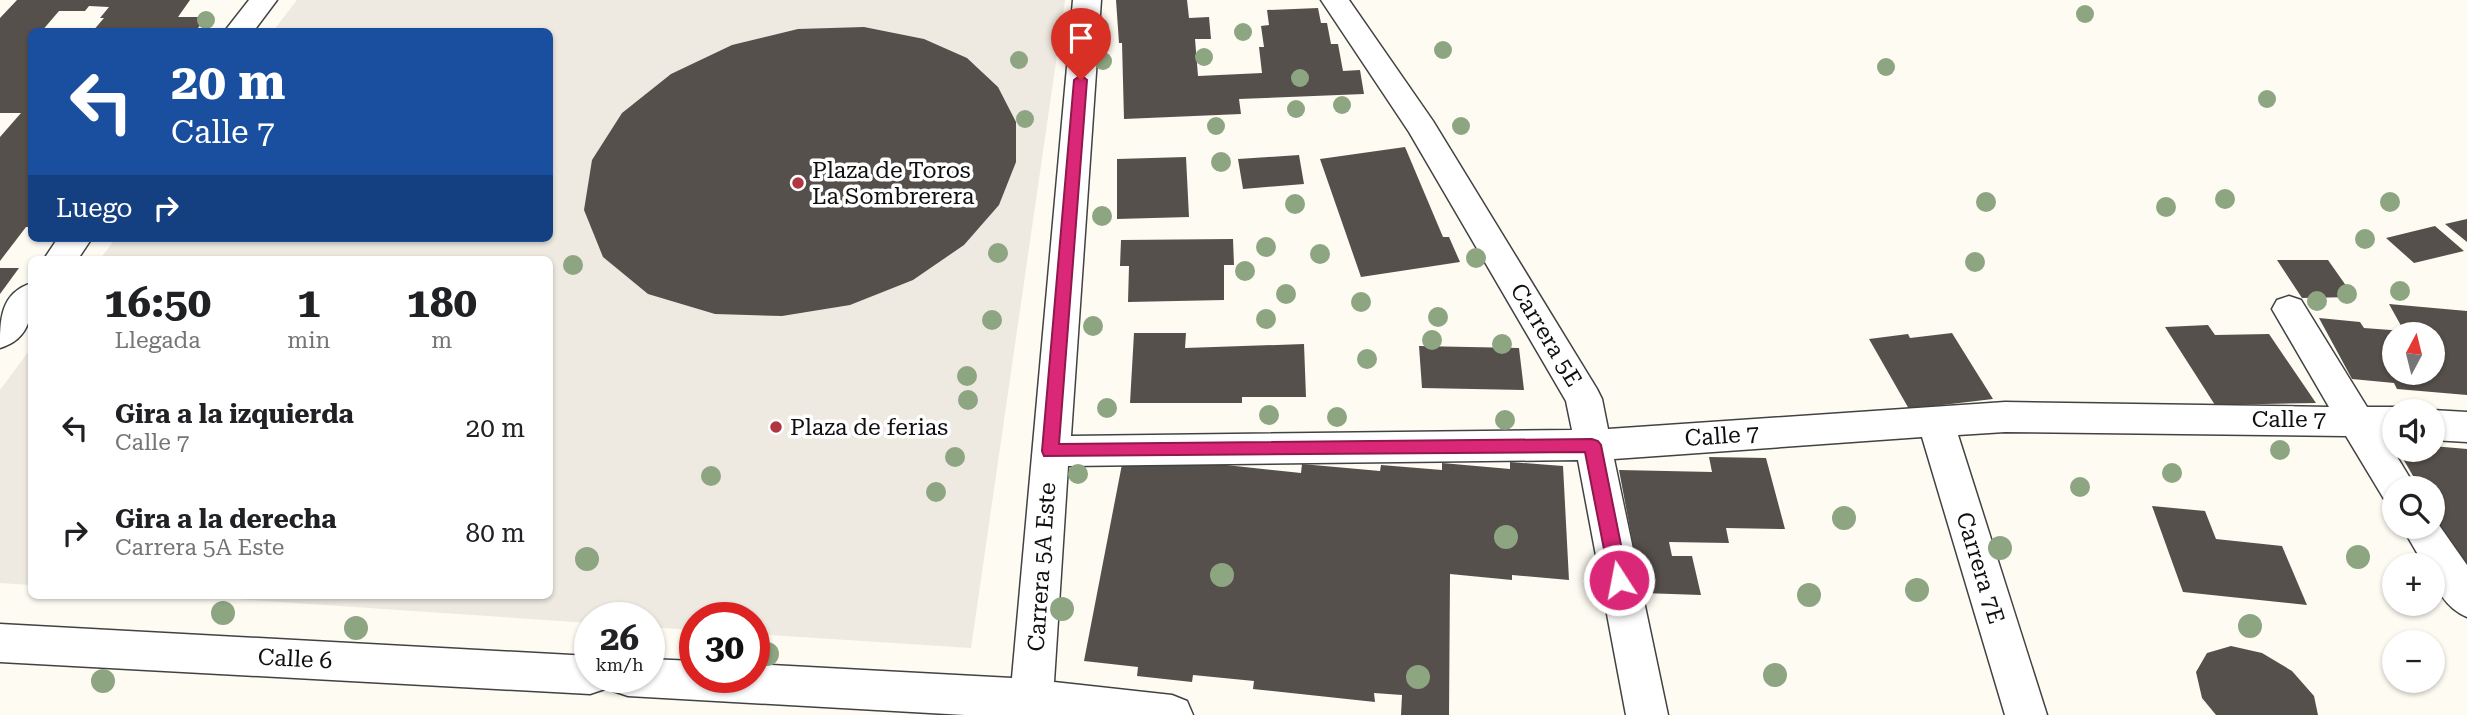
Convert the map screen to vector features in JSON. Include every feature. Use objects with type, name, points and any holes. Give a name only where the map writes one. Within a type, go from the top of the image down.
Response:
[{"type":"street","points":[[241,28],[263,0]]},
{"type":"street","name":"Carrera 5A Este","points":[[1031,707],[1087,0]]},
{"type":"street","name":"Carrera 5E","points":[[1335,0],[1422,128],[1584,400],[1647,715]]},
{"type":"street","points":[[62,256],[73,242]]},
{"type":"street","points":[[1,334],[28,300]]},
{"type":"street","points":[[2289,309],[2390,476]]},
{"type":"street","name":"Calle 7","points":[[1050,451],[1592,445],[2005,417],[2382,421]]},
{"type":"street","name":"Carrera 7E","points":[[1934,421],[2026,715]]},
{"type":"street","points":[[2445,426],[2467,427]]},
{"type":"street","points":[[2429,539],[2467,599]]},
{"type":"street","name":"Calle 6","points":[[0,643],[574,674]]},
{"type":"street","points":[[665,680],[1172,715]]},
{"type":"shaded area","name":"Plaza de ferias","points":[[297,0],[1065,0],[971,648],[770,635],[770,602],[679,602],[679,629],[665,628],[665,602],[574,602],[574,622],[236,599],[553,599],[553,256],[102,256],[113,242],[553,242],[553,28],[275,28]]},
{"type":"shaded area","points":[[28,352],[28,585],[0,583],[0,390]]},
{"type":"building","points":[[17,0],[190,0],[178,17],[206,17],[198,28],[95,28],[109,7],[89,6],[85,11],[59,11],[44,28],[28,28],[28,227],[0,261],[0,137],[21,113],[0,113],[0,18]]},
{"type":"building","points":[[1116,0],[1187,0],[1189,18],[1209,17],[1211,39],[1195,39],[1198,76],[1262,73],[1259,47],[1264,47],[1261,26],[1269,25],[1267,10],[1318,8],[1321,23],[1327,23],[1331,44],[1338,44],[1343,71],[1360,70],[1364,94],[1239,99],[1241,114],[1124,119],[1122,43],[1119,43]]},
{"type":"building","name":"Plaza de Toros La Sombrerera","points":[[864,27],[924,39],[967,58],[998,87],[1016,122],[1016,162],[999,205],[964,245],[913,280],[850,305],[782,316],[715,314],[648,294],[603,257],[584,210],[592,160],[622,113],[671,74],[732,45],[798,29]]},
{"type":"building","points":[[1405,147],[1443,237],[1449,237],[1460,262],[1361,277],[1320,159]]},
{"type":"building","points":[[1299,155],[1304,184],[1243,189],[1238,159]]},
{"type":"building","points":[[1186,157],[1189,217],[1117,219],[1117,159]]},
{"type":"building","points":[[2467,219],[2467,242],[2445,224]]},
{"type":"building","points":[[2435,226],[2464,251],[2414,263],[2386,238]]},
{"type":"building","points":[[1233,239],[1234,265],[1224,265],[1224,300],[1128,302],[1129,266],[1120,266],[1121,240]]},
{"type":"building","points":[[2277,260],[2328,260],[2354,297],[2302,298]]},
{"type":"building","points":[[0,268],[19,268],[0,294]]},
{"type":"building","points":[[2389,304],[2467,311],[2467,395],[2397,389],[2395,385],[2445,385],[2445,322],[2399,322]]},
{"type":"building","points":[[2319,318],[2360,322],[2364,328],[2382,329],[2382,382],[2352,379]]},
{"type":"building","points":[[2208,325],[2215,335],[2269,334],[2316,403],[2215,405],[2165,327]]},
{"type":"building","points":[[1134,333],[1186,333],[1185,348],[1304,344],[1306,397],[1242,397],[1242,403],[1130,403]]},
{"type":"building","points":[[1952,333],[1993,399],[1909,409],[1869,339],[1908,334],[1910,338]]},
{"type":"building","points":[[1419,346],[1519,348],[1524,390],[1422,388]]},
{"type":"building","points":[[2445,447],[2467,449],[2467,573],[2445,534],[2445,476],[2413,476],[2405,462],[2445,462]]},
{"type":"building","points":[[1709,457],[1766,458],[1785,529],[1726,528],[1729,543],[1669,542],[1672,556],[1692,556],[1701,595],[1642,593],[1619,470],[1712,472]]},
{"type":"building","points":[[1123,459],[1180,460],[1301,473],[1302,464],[1380,471],[1381,465],[1442,470],[1442,463],[1510,469],[1510,462],[1563,466],[1569,580],[1512,575],[1512,580],[1450,574],[1449,715],[1401,715],[1402,695],[1374,693],[1375,702],[1253,689],[1254,681],[1193,675],[1192,682],[1137,676],[1138,667],[1084,661]]},
{"type":"building","points":[[2152,506],[2205,511],[2216,539],[2282,546],[2307,605],[2183,592]]},
{"type":"building","points":[[2231,646],[2262,653],[2292,671],[2314,696],[2318,715],[2216,715],[2202,698],[2196,672],[2207,653]]},
{"type":"place","name":"Plaza de Toros La Sombrerera","points":[[798,183]]},
{"type":"place","name":"Plaza de ferias","points":[[776,427]]},
{"type":"route","points":[[1081,80],[1050,451],[1592,445],[1619,580]]}]
